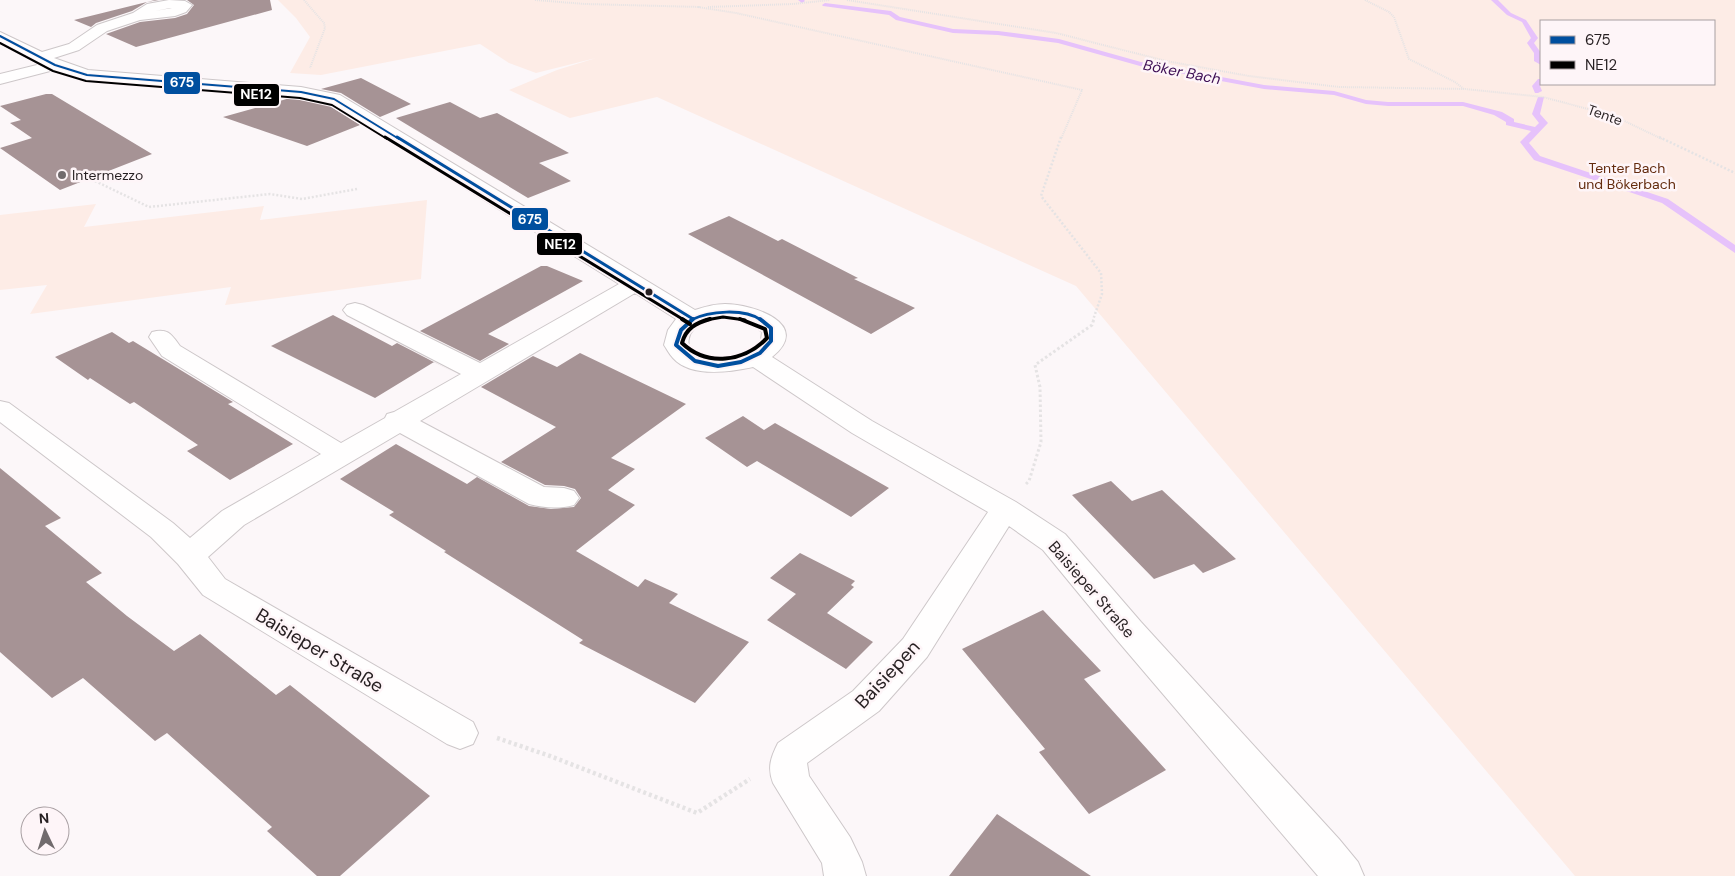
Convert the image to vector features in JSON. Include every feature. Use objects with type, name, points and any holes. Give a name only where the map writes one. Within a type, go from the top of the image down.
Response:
[{"type":"street","points":[[0,79],[48,61],[108,25],[138,16]]},
{"type":"street","points":[[0,36],[48,61],[87,75],[301,92],[340,102],[693,319]]},
{"type":"street","points":[[189,556],[233,518],[397,420],[635,284]]},
{"type":"street","points":[[355,310],[479,373]]},
{"type":"street","points":[[734,311],[750,314],[764,320],[772,332],[772,338],[765,350],[755,357],[726,365],[706,364],[690,360],[677,349],[675,339],[680,328],[693,319],[714,312],[734,311]]},
{"type":"street","points":[[161,337],[171,351],[340,454]]},
{"type":"street","name":"Baisieper Straße","points":[[755,357],[862,427],[1005,510],[1054,542],[1129,631],[1325,852],[1344,876]]},
{"type":"street","name":"Baisieper Straße","points":[[0,409],[162,530],[189,556],[214,587],[460,733]]},
{"type":"street","points":[[397,420],[539,497],[564,498]]},
{"type":"street","name":"Baisiepen","points":[[791,754],[866,701],[915,648],[1005,510]]},
{"type":"street","points":[[791,754],[788,761],[788,771],[792,783],[808,811],[836,850],[842,862],[845,876]]},
{"type":"path","points":[[301,92],[325,28],[324,23],[304,0]]},
{"type":"path","points":[[535,0],[585,4],[698,7],[793,4],[830,0]]},
{"type":"path","name":"Tente","points":[[847,0],[1056,33],[1166,61],[1248,76],[1338,87],[1465,89],[1544,97],[1614,116],[1735,173]]},
{"type":"path","points":[[1365,0],[1389,12],[1394,17],[1409,59],[1465,89]]},
{"type":"path","points":[[698,7],[736,13],[1082,90],[1058,144],[1041,196],[1101,273],[1102,294],[1092,325],[1035,365],[1040,386],[1041,442],[1030,480],[1005,510]]},
{"type":"path","points":[[94,181],[149,207],[270,194],[302,199],[357,189]]},
{"type":"path","points":[[460,733],[491,736],[524,747],[697,813],[791,754]]},
{"type":"green space","name":"Tenter Bach und Bökerbach","points":[[278,0],[1735,0],[1735,876],[1575,876],[1076,286],[657,97],[570,118],[509,90],[557,70],[596,58],[536,73],[509,63],[480,44],[321,75],[290,73],[310,37],[296,18]]},
{"type":"green space","points":[[427,200],[421,279],[225,305],[231,287],[30,314],[47,285],[0,290],[0,215],[96,204],[84,227],[264,206],[260,220]]},
{"type":"building","points":[[155,0],[159,0],[147,2],[132,11],[96,23],[91,27],[74,20]]},
{"type":"building","points":[[187,0],[270,0],[272,10],[136,47],[106,34],[140,22],[175,18],[187,14],[194,5]]},
{"type":"building","points":[[361,78],[411,104],[380,117],[341,93],[321,89]]},
{"type":"building","points":[[52,94],[152,154],[60,190],[0,148],[32,138],[10,123],[21,120],[0,106]]},
{"type":"building","points":[[290,98],[328,105],[360,125],[307,146],[223,117]]},
{"type":"building","points":[[450,102],[480,118],[497,113],[569,153],[539,163],[571,181],[528,198],[396,118]]},
{"type":"building","points":[[729,216],[778,241],[782,239],[858,278],[854,279],[915,308],[871,334],[688,234]]},
{"type":"building","points":[[541,266],[547,266],[583,281],[488,334],[509,344],[480,361],[420,331]]},
{"type":"building","points":[[333,315],[392,346],[397,343],[434,362],[375,398],[271,346]]},
{"type":"building","points":[[112,332],[129,343],[133,341],[233,402],[228,404],[293,444],[230,480],[187,451],[198,445],[134,402],[130,404],[90,378],[88,380],[55,357]]},
{"type":"building","points":[[580,353],[686,404],[611,458],[635,469],[608,490],[635,505],[576,551],[638,587],[645,579],[678,594],[669,603],[749,642],[695,703],[579,643],[583,640],[444,552],[446,551],[389,515],[394,512],[340,479],[396,444],[467,484],[477,477],[529,506],[551,509],[574,507],[581,498],[575,489],[564,486],[545,485],[501,462],[556,427],[481,387],[533,356],[557,367]]},
{"type":"building","points":[[743,416],[764,430],[775,423],[889,488],[851,517],[757,461],[747,467],[705,438]]},
{"type":"building","points":[[0,468],[61,518],[45,526],[102,573],[86,582],[127,616],[174,651],[200,634],[276,695],[290,685],[430,796],[340,876],[317,876],[267,831],[272,827],[167,733],[155,741],[83,678],[52,698],[0,652]]},
{"type":"building","points":[[1111,481],[1132,501],[1162,490],[1236,559],[1203,573],[1194,564],[1154,579],[1072,495]]},
{"type":"building","points":[[800,553],[855,581],[851,585],[854,587],[827,613],[873,642],[846,669],[767,620],[796,594],[770,578]]},
{"type":"building","points":[[1043,610],[1101,671],[1084,679],[1166,770],[1089,814],[1039,752],[1045,749],[962,649]]},
{"type":"building","points":[[997,814],[1015,826],[1091,876],[949,876]]},
{"type":"waterway","points":[[1494,0],[1509,14],[1524,21],[1535,38],[1530,43],[1537,53],[1540,62]]},
{"type":"waterway","name":"Böker Bach","points":[[825,5],[891,13],[898,19],[953,31],[998,33],[1059,41],[1140,64],[1264,87],[1334,93],[1366,102],[1388,104],[1463,104],[1499,114],[1511,121],[1509,123],[1536,130]]},
{"type":"waterway","points":[[1538,91],[1536,86],[1540,82]]},
{"type":"waterway","points":[[1541,99],[1536,114],[1544,123],[1524,142],[1537,158],[1665,201],[1735,250]]},
{"type":"transit line","name":"675","points":[[0,36],[55,65],[87,75],[301,92],[334,99],[693,319]]},
{"type":"transit line","name":"NE12","points":[[0,43],[53,71],[86,81],[300,98],[332,105],[690,324]]},
{"type":"transit line","name":"675","points":[[723,311],[757,317],[771,328],[771,341],[760,353],[741,362],[718,366],[695,361],[676,345],[678,336],[686,324],[699,316],[723,311]]},
{"type":"transit line","name":"NE12","points":[[723,317],[740,319],[755,324],[765,329],[767,338],[749,352],[738,357],[725,359],[701,356],[690,351],[682,343],[687,331],[692,327],[710,319],[723,317]]},
{"type":"place","name":"Intermezzo","points":[[62,175]]}]
